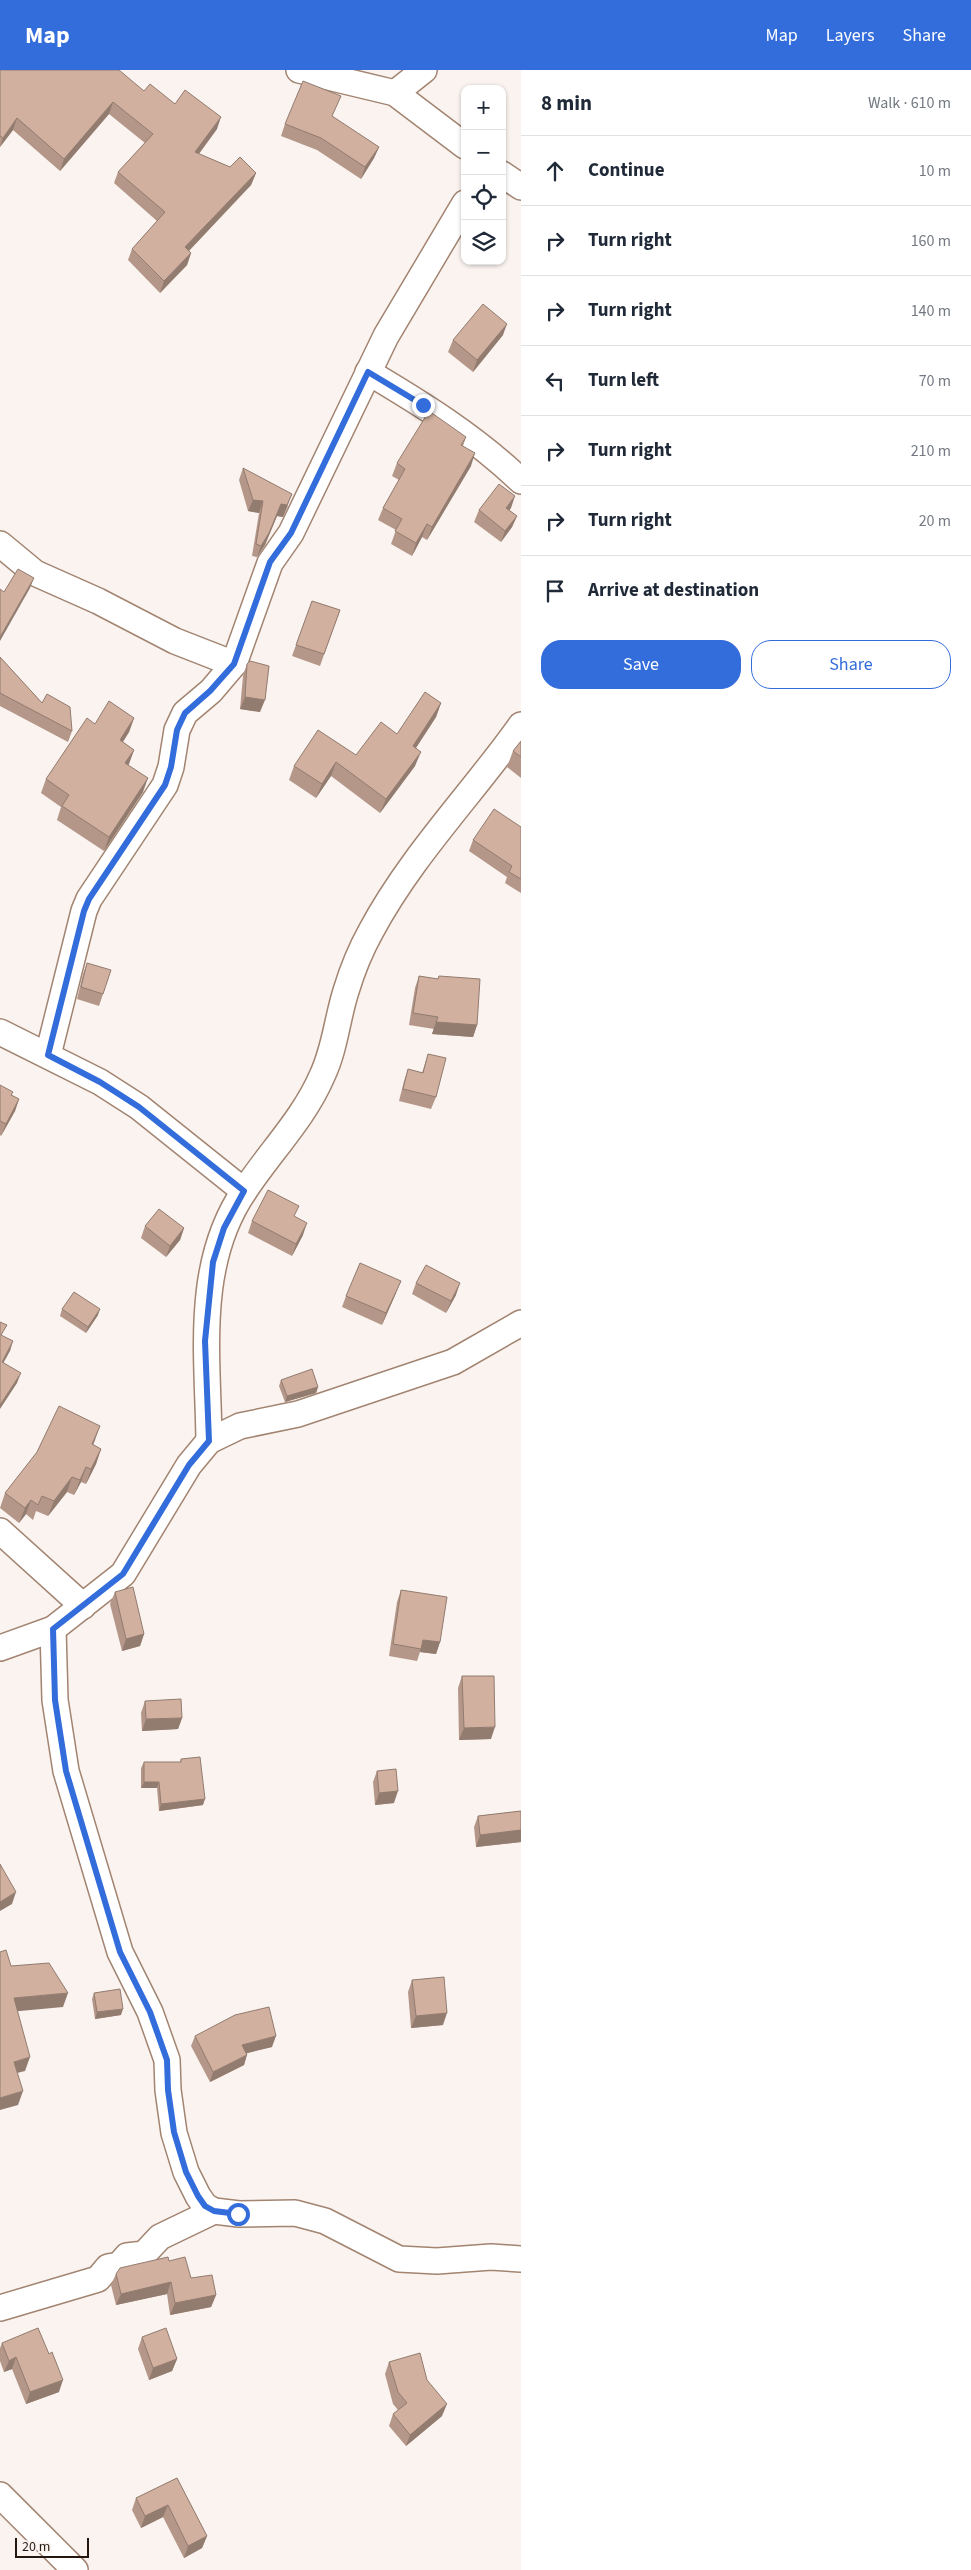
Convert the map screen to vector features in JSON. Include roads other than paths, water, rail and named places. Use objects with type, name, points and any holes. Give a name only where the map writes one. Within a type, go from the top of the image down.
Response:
[{"type":"street","points":[[299,70],[395,93],[461,143]]},
{"type":"street","points":[[395,93],[424,70]]},
{"type":"street","points":[[503,175],[521,187]]},
{"type":"street","points":[[48,1055],[84,911],[89,899],[165,785],[171,767],[177,730],[185,713],[210,691],[234,664],[270,562],[291,533],[368,372],[419,278],[461,210]]},
{"type":"street","points":[[368,372],[423,405],[472,439],[521,481]]},
{"type":"street","points":[[0,544],[34,574],[98,601],[175,641],[234,664]]},
{"type":"street","points":[[209,1441],[205,1341],[213,1262],[224,1228],[244,1191],[289,1131],[322,1076],[346,990],[370,931],[408,873],[521,725]]},
{"type":"street","points":[[0,1032],[100,1082],[139,1107],[244,1191]]},
{"type":"street","points":[[0,1648],[53,1629],[123,1574],[189,1465],[209,1441],[240,1426],[298,1414],[453,1362],[521,1323]]},
{"type":"street","points":[[0,1531],[84,1606]]},
{"type":"street","points":[[53,1629],[55,1700],[66,1771],[120,1952],[150,2012],[167,2060],[168,2090],[174,2132],[186,2172],[205,2206],[214,2211],[238,2214],[294,2213],[317,2219],[399,2259],[437,2261],[491,2257],[521,2259]]},
{"type":"street","points":[[0,2308],[98,2279],[108,2267],[119,2265],[127,2256],[144,2254],[160,2237],[214,2211]]},
{"type":"street","points":[[0,2494],[75,2570]]}]
